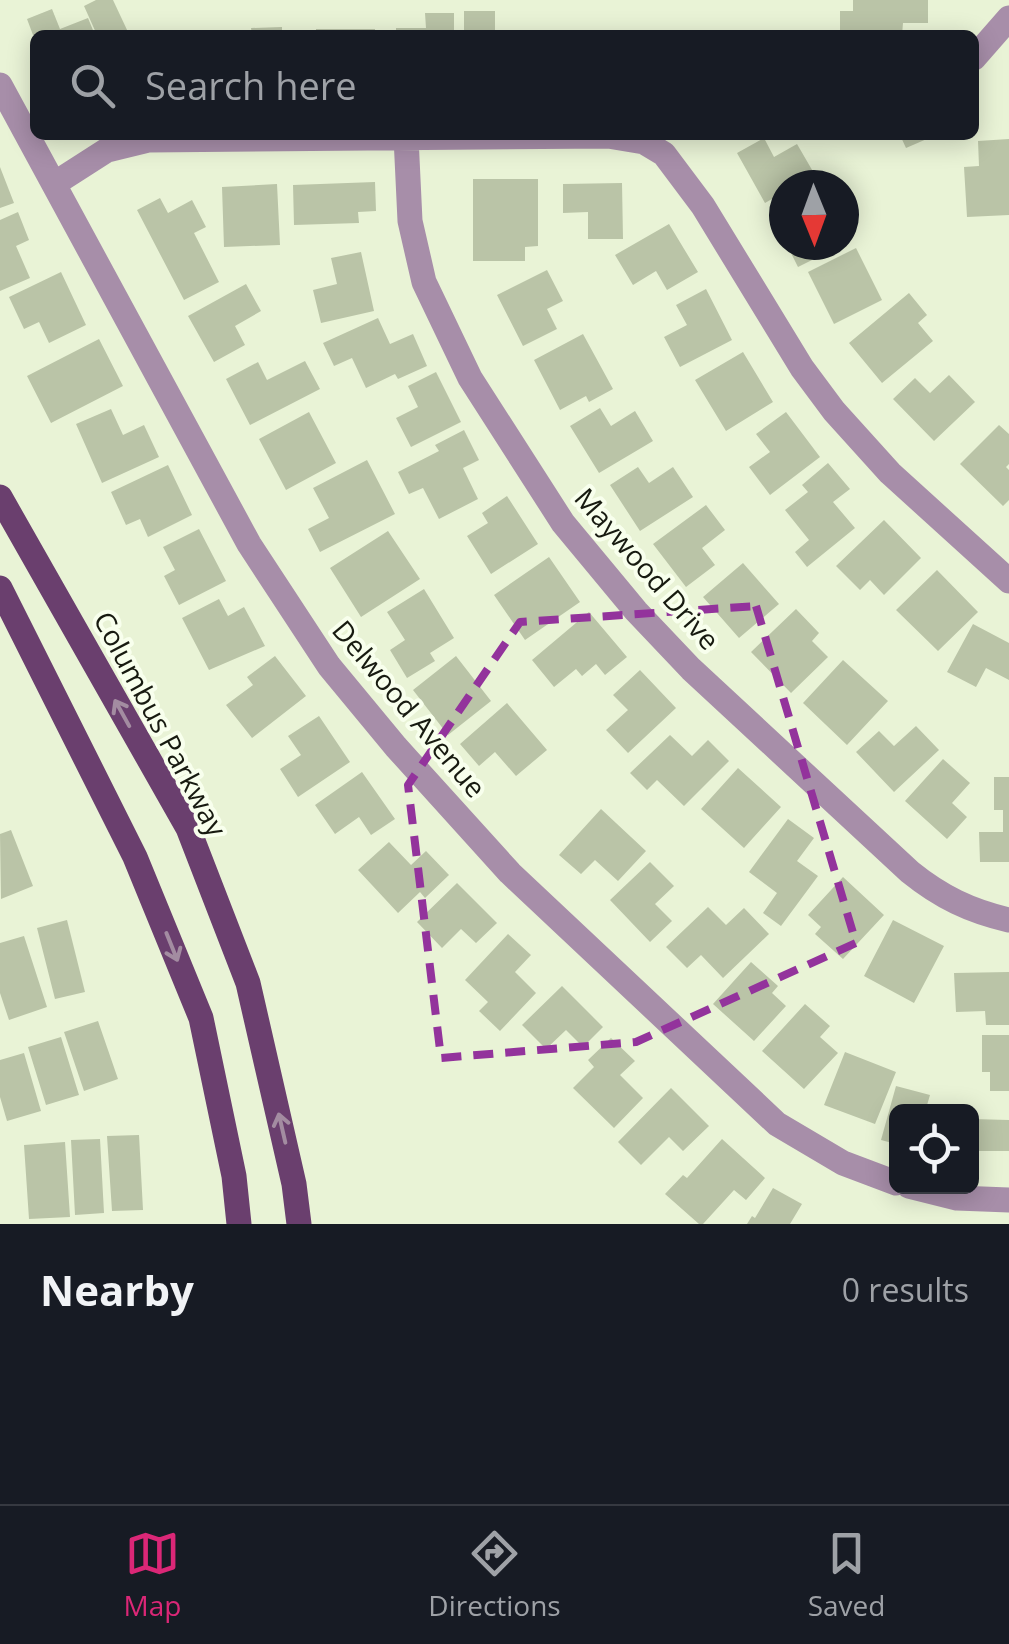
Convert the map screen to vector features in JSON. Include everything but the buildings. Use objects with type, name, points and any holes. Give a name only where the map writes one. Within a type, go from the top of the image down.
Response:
[{"type":"main road","name":"Columbus Parkway","points":[[0,496],[188,828],[248,983],[294,1184],[299,1224]]},
{"type":"main road","points":[[0,588],[135,857],[201,1018],[234,1176],[239,1224]]},
{"type":"street","points":[[979,52],[1009,18]]},
{"type":"street","name":"Delwood Avenue","points":[[0,85],[249,544],[330,666],[396,747],[510,873],[777,1124],[828,1156],[889,1181]]},
{"type":"street","points":[[54,184],[107,150],[148,140]]},
{"type":"street","name":"Maywood Drive","points":[[406,140],[410,221],[424,282],[470,378],[563,523],[691,669],[910,872],[940,896],[1009,920]]},
{"type":"street","points":[[632,140],[664,154],[703,206],[802,368],[834,411],[890,473],[1009,581]]},
{"type":"street","points":[[940,1194],[1009,1200]]},
{"type":"highlighted area","points":[[756,606],[856,943],[636,1042],[441,1058],[408,785],[520,622]]}]
